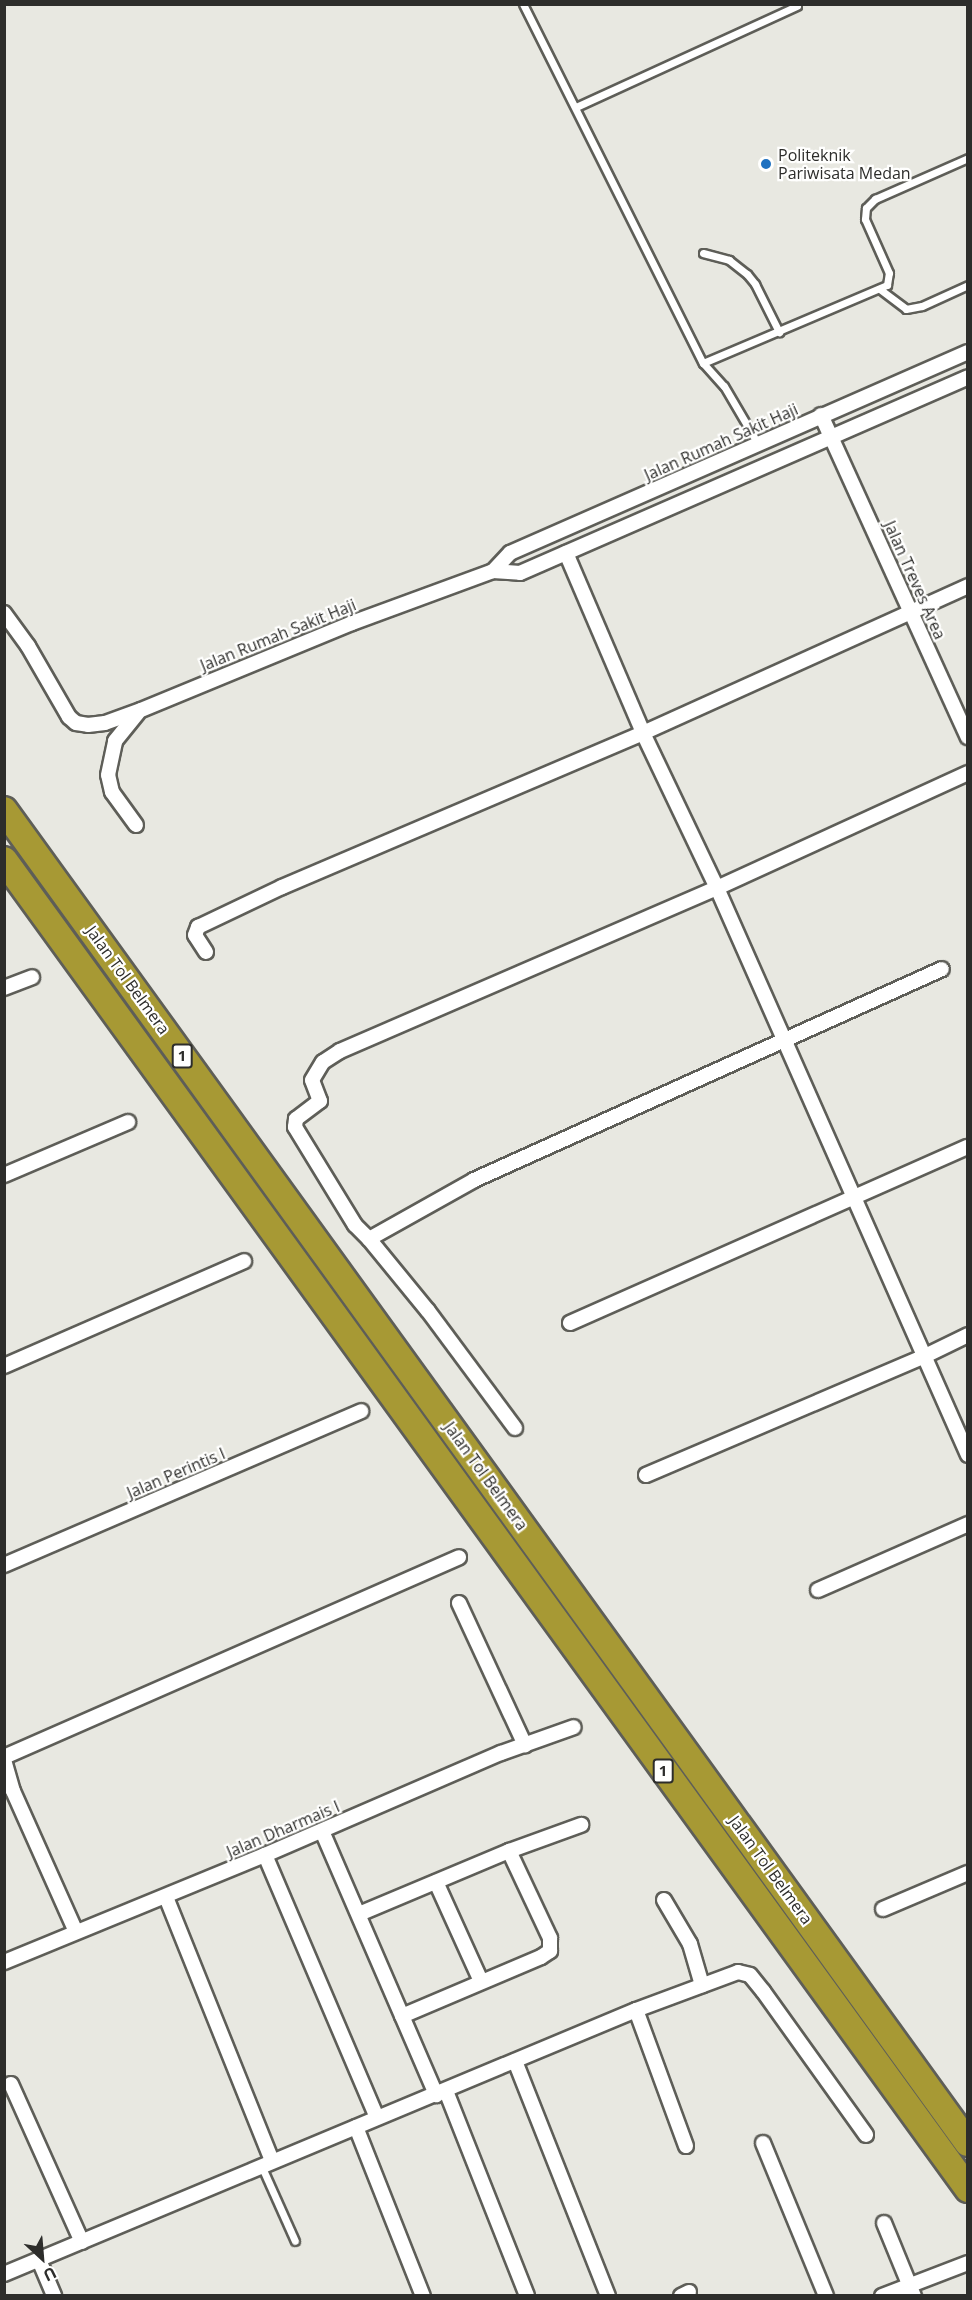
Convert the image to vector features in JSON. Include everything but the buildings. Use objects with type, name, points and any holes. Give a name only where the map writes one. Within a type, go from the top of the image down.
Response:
[{"type":"highway","name":"Jalan Tol Belmera","points":[[4,810],[968,2143]]},
{"type":"highway","name":"Jalan Tol Belmera","points":[[4,860],[968,2189]]},
{"type":"street","name":"Jalan Rumah Sakit Haji","points":[[493,571],[510,553],[968,352]]},
{"type":"street","name":"Jalan Rumah Sakit Haji","points":[[4,613],[28,646],[69,717],[76,723],[105,723],[352,622],[493,571],[520,573],[968,377]]},
{"type":"street","name":"Jalan Treves Area","points":[[821,415],[968,737]]},
{"type":"street","points":[[758,444],[766,465]]},
{"type":"street","points":[[566,553],[643,733],[717,888],[968,1455]]},
{"type":"street","points":[[206,952],[195,935],[198,927],[292,882],[643,733],[968,586]]},
{"type":"street","points":[[136,825],[112,792],[108,775],[115,741],[141,710]]},
{"type":"street","points":[[515,1428],[428,1311],[355,1225],[295,1127],[299,1116],[320,1101],[312,1080],[323,1062],[340,1052],[717,888],[968,773]]},
{"type":"street","points":[[369,1239],[474,1180],[942,969]]},
{"type":"street","points":[[4,988],[32,977]]},
{"type":"street","points":[[4,1175],[128,1122]]},
{"type":"street","points":[[570,1323],[968,1147]]},
{"type":"street","points":[[4,1366],[244,1261]]},
{"type":"street","points":[[646,1475],[925,1356],[968,1335]]},
{"type":"street","name":"Jalan Perintis I","points":[[4,1565],[361,1411]]},
{"type":"street","points":[[818,1590],[968,1524]]},
{"type":"street","points":[[76,1932],[9,1792],[4,1758],[459,1557]]},
{"type":"street","points":[[459,1603],[525,1745]]},
{"type":"street","name":"Jalan Dharmais I","points":[[4,1962],[166,1897],[525,1745],[574,1727]]},
{"type":"street","points":[[359,1914],[509,1851],[581,1826]]},
{"type":"street","points":[[322,1831],[402,2016],[441,2093],[527,2295]]},
{"type":"street","points":[[402,2016],[541,1957],[551,1948],[550,1938],[509,1851]]},
{"type":"street","points":[[265,1855],[377,2117]]},
{"type":"street","points":[[883,1909],[968,1873]]},
{"type":"street","points":[[436,1882],[481,1981]]},
{"type":"street","points":[[166,1897],[266,2163]]},
{"type":"street","points":[[664,1900],[690,1944],[702,1985]]},
{"type":"street","points":[[4,2274],[636,2010],[738,1972],[750,1975],[867,2135]]},
{"type":"street","points":[[636,2010],[686,2146]]},
{"type":"street","points":[[515,2061],[608,2295]]},
{"type":"street","points":[[10,2084],[82,2242]]},
{"type":"street","points":[[356,2127],[423,2295]]},
{"type":"street","points":[[763,2143],[826,2295]]},
{"type":"street","points":[[884,2223],[912,2290]]},
{"type":"street","points":[[39,2259],[54,2295]]},
{"type":"street","points":[[882,2295],[912,2290],[968,2263]]},
{"type":"lane","points":[[523,4],[703,363],[724,386],[758,444]]},
{"type":"lane","points":[[576,107],[797,6]]},
{"type":"lane","points":[[703,363],[881,290],[887,285],[889,273],[865,219],[866,208],[874,200],[968,159]]},
{"type":"lane","points":[[703,253],[729,260],[747,274],[755,284],[779,332]]},
{"type":"lane","points":[[881,290],[906,309],[922,306],[968,285]]},
{"type":"lane","points":[[266,2163],[295,2241]]},
{"type":"place","name":"Politeknik Pariwisata Medan","points":[[766,164]]}]
